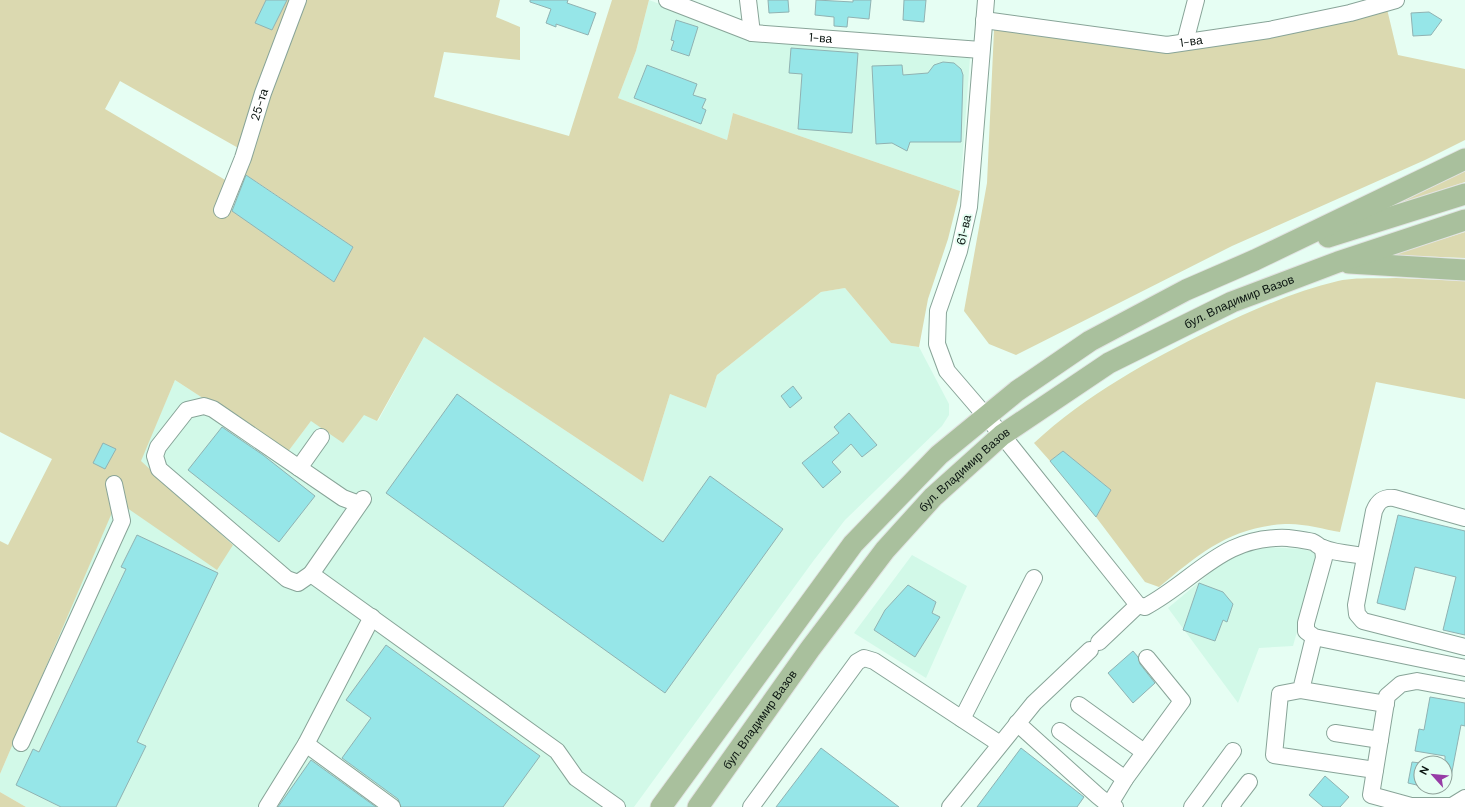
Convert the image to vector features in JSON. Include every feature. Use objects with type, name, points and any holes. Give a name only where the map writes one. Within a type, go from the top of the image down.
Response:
[{"type":"main road","points":[[661,807],[853,544],[939,455],[1017,391],[1090,341],[1186,290],[1255,260],[1465,159]]},
{"type":"main road","points":[[1255,260],[1465,194]]},
{"type":"main road","name":"бул. Владимир Вазов","points":[[698,807],[810,649],[885,550],[933,497],[1002,435],[1109,363],[1232,302],[1338,262],[1465,220]]},
{"type":"main road","points":[[1338,262],[1465,270]]},
{"type":"street","name":"25-та","points":[[222,210],[243,158],[263,93],[298,0]]},
{"type":"street","name":"1-ва","points":[[667,0],[752,33],[981,50]]},
{"type":"street","points":[[748,0],[752,33]]},
{"type":"street","name":"61-ва","points":[[986,0],[969,207],[959,251],[938,311],[937,344],[947,370],[987,416],[1138,605]]},
{"type":"street","points":[[1185,42],[1196,0]]},
{"type":"street","name":"1-ва","points":[[984,20],[1167,45],[1269,30],[1350,13],[1389,1]]},
{"type":"street","points":[[204,406],[213,409],[299,468],[343,498],[361,501],[311,574],[298,583],[288,579],[159,469],[155,456],[158,447],[187,410],[204,406]]},
{"type":"street","points":[[299,468],[321,437]]},
{"type":"street","points":[[21,743],[122,521],[114,484]]},
{"type":"street","points":[[1465,518],[1387,497],[1377,504],[1374,511],[1356,605],[1357,614],[1363,621],[1465,647]]},
{"type":"street","points":[[950,807],[1034,703],[1138,605],[1146,607],[1201,566],[1226,551],[1257,540],[1289,538],[1314,542],[1323,548],[1365,556]]},
{"type":"street","points":[[1323,548],[1324,558],[1306,623],[1306,632],[1314,636],[1465,668]]},
{"type":"street","points":[[311,574],[557,751],[576,778],[617,807]]},
{"type":"street","points":[[962,719],[1034,578]]},
{"type":"street","points":[[267,807],[306,744],[372,617]]},
{"type":"street","points":[[1301,690],[1314,636]]},
{"type":"street","points":[[1420,659],[1424,637]]},
{"type":"street","points":[[751,807],[856,662],[864,658],[874,661],[1000,744]]},
{"type":"street","points":[[1017,723],[1111,806],[1124,779],[1182,701],[1147,658]]},
{"type":"street","points":[[1465,690],[1417,681],[1401,684],[1387,696],[1371,795],[1411,806],[1452,806],[1465,798]]},
{"type":"street","points":[[1375,770],[1274,755],[1280,694],[1301,690],[1386,704]]},
{"type":"street","points":[[1079,705],[1144,752]]},
{"type":"street","points":[[1060,731],[1124,779]]},
{"type":"street","points":[[1334,733],[1380,740]]},
{"type":"street","points":[[306,744],[392,807]]},
{"type":"street","points":[[1192,807],[1233,751]]},
{"type":"street","points":[[1230,807],[1249,782]]},
{"type":"shaded area","points":[[0,0],[298,0],[240,149],[120,81],[105,109],[227,181],[228,208],[334,282],[353,247],[242,172],[306,0],[500,0],[496,17],[520,27],[520,60],[444,52],[434,97],[569,136],[612,0],[649,0],[636,51],[618,98],[727,140],[733,113],[960,191],[948,239],[928,299],[919,347],[891,343],[845,288],[821,292],[717,375],[706,408],[670,394],[643,482],[424,337],[377,421],[364,415],[343,443],[311,421],[287,453],[175,380],[141,461],[233,545],[217,570],[117,501],[0,774],[0,541],[8,545],[52,459],[0,432]]},
{"type":"shaded area","points":[[649,0],[750,38],[920,55],[970,58],[960,191],[733,113],[727,140],[618,98],[636,51]]},
{"type":"shaded area","points":[[1387,9],[1398,55],[1465,69],[1465,140],[1425,160],[1232,246],[1016,355],[989,344],[964,311],[987,183],[994,30],[998,25],[1158,47]]},
{"type":"shaded area","points":[[1465,171],[1465,182],[1393,206]]},
{"type":"shaded area","points":[[1465,232],[1465,258],[1392,255]]},
{"type":"shaded area","points":[[1396,278],[1465,281],[1465,399],[1376,382],[1340,532],[1306,525],[1292,524],[1265,526],[1248,530],[1216,544],[1202,553],[1159,587],[1145,582],[1096,517],[1111,490],[1063,451],[1050,461],[1034,443],[1075,409],[1119,380],[1165,353],[1243,315],[1306,290],[1338,281]]},
{"type":"shaded area","points":[[845,288],[891,343],[919,347],[949,404],[949,415],[942,426],[845,520],[814,560],[634,807],[26,807],[0,792],[0,774],[117,500],[233,545],[140,461],[175,380],[287,453],[311,421],[364,414],[378,421],[424,337],[643,482],[670,394],[706,408],[717,375],[821,292]]},
{"type":"shaded area","points":[[1266,547],[1301,549],[1319,553],[1293,646],[1259,648],[1238,703],[1168,608],[1229,557]]},
{"type":"shaded area","points":[[912,555],[967,586],[926,678],[854,633]]},
{"type":"shaded area","points":[[0,792],[26,807],[0,807]]},
{"type":"building","points":[[266,0],[287,0],[272,30],[255,23]]},
{"type":"building","points":[[530,0],[568,0],[567,3],[596,13],[588,35],[556,24],[556,27],[546,23],[551,9],[530,2]]},
{"type":"building","points":[[768,0],[788,0],[789,12],[769,13]]},
{"type":"building","points":[[816,0],[853,2],[853,0],[871,0],[869,19],[848,17],[847,27],[834,26],[834,17],[815,15]]},
{"type":"building","points":[[904,0],[926,0],[924,22],[903,20]]},
{"type":"building","points":[[1429,12],[1442,20],[1431,35],[1413,36],[1411,13]]},
{"type":"building","points":[[676,20],[698,27],[689,56],[671,50],[674,41],[671,40]]},
{"type":"building","points":[[791,48],[858,53],[852,133],[798,129],[802,74],[789,73]]},
{"type":"building","points":[[943,62],[954,63],[961,69],[963,75],[961,142],[910,142],[907,151],[892,143],[876,144],[872,66],[902,65],[903,75],[928,73],[934,65]]},
{"type":"building","points":[[647,65],[697,84],[693,95],[706,99],[702,108],[706,110],[701,124],[634,98]]},
{"type":"building","points":[[246,175],[353,247],[334,282],[232,211]]},
{"type":"building","points":[[793,386],[802,398],[790,408],[781,396]]},
{"type":"building","points":[[457,394],[663,542],[710,476],[783,529],[665,693],[386,493]]},
{"type":"building","points":[[849,413],[877,445],[862,457],[851,444],[832,462],[841,472],[823,488],[802,463],[839,433],[834,427]]},
{"type":"building","points":[[222,427],[263,455],[315,496],[279,542],[188,470]]},
{"type":"building","points":[[103,443],[116,449],[105,469],[93,463]]},
{"type":"building","points":[[1063,451],[1111,490],[1096,517],[1050,461]]},
{"type":"building","points":[[1398,515],[1465,531],[1465,635],[1443,630],[1456,577],[1415,567],[1405,610],[1377,603]]},
{"type":"building","points":[[137,535],[218,573],[137,742],[146,746],[116,807],[61,807],[16,785],[33,749],[39,752],[126,569],[121,567]]},
{"type":"building","points":[[1199,583],[1223,592],[1233,604],[1227,622],[1223,620],[1215,641],[1183,630]]},
{"type":"building","points":[[908,585],[936,602],[932,613],[940,617],[915,657],[874,630],[885,610]]},
{"type":"building","points":[[386,645],[540,756],[503,807],[401,807],[398,799],[342,758],[371,718],[346,700]]},
{"type":"building","points":[[1133,651],[1138,657],[1140,664],[1155,683],[1133,703],[1108,673]]},
{"type":"building","points":[[1430,697],[1465,703],[1465,726],[1461,725],[1453,766],[1453,755],[1439,755],[1415,751],[1419,729],[1424,730]]},
{"type":"building","points":[[821,748],[899,807],[776,807]]},
{"type":"building","points":[[1021,748],[1084,797],[1077,807],[977,807]]},
{"type":"building","points":[[311,760],[376,807],[278,807]]},
{"type":"building","points":[[1412,762],[1413,762],[1413,784],[1408,783]]},
{"type":"building","points":[[1325,776],[1349,797],[1340,807],[1323,807],[1309,795]]}]
